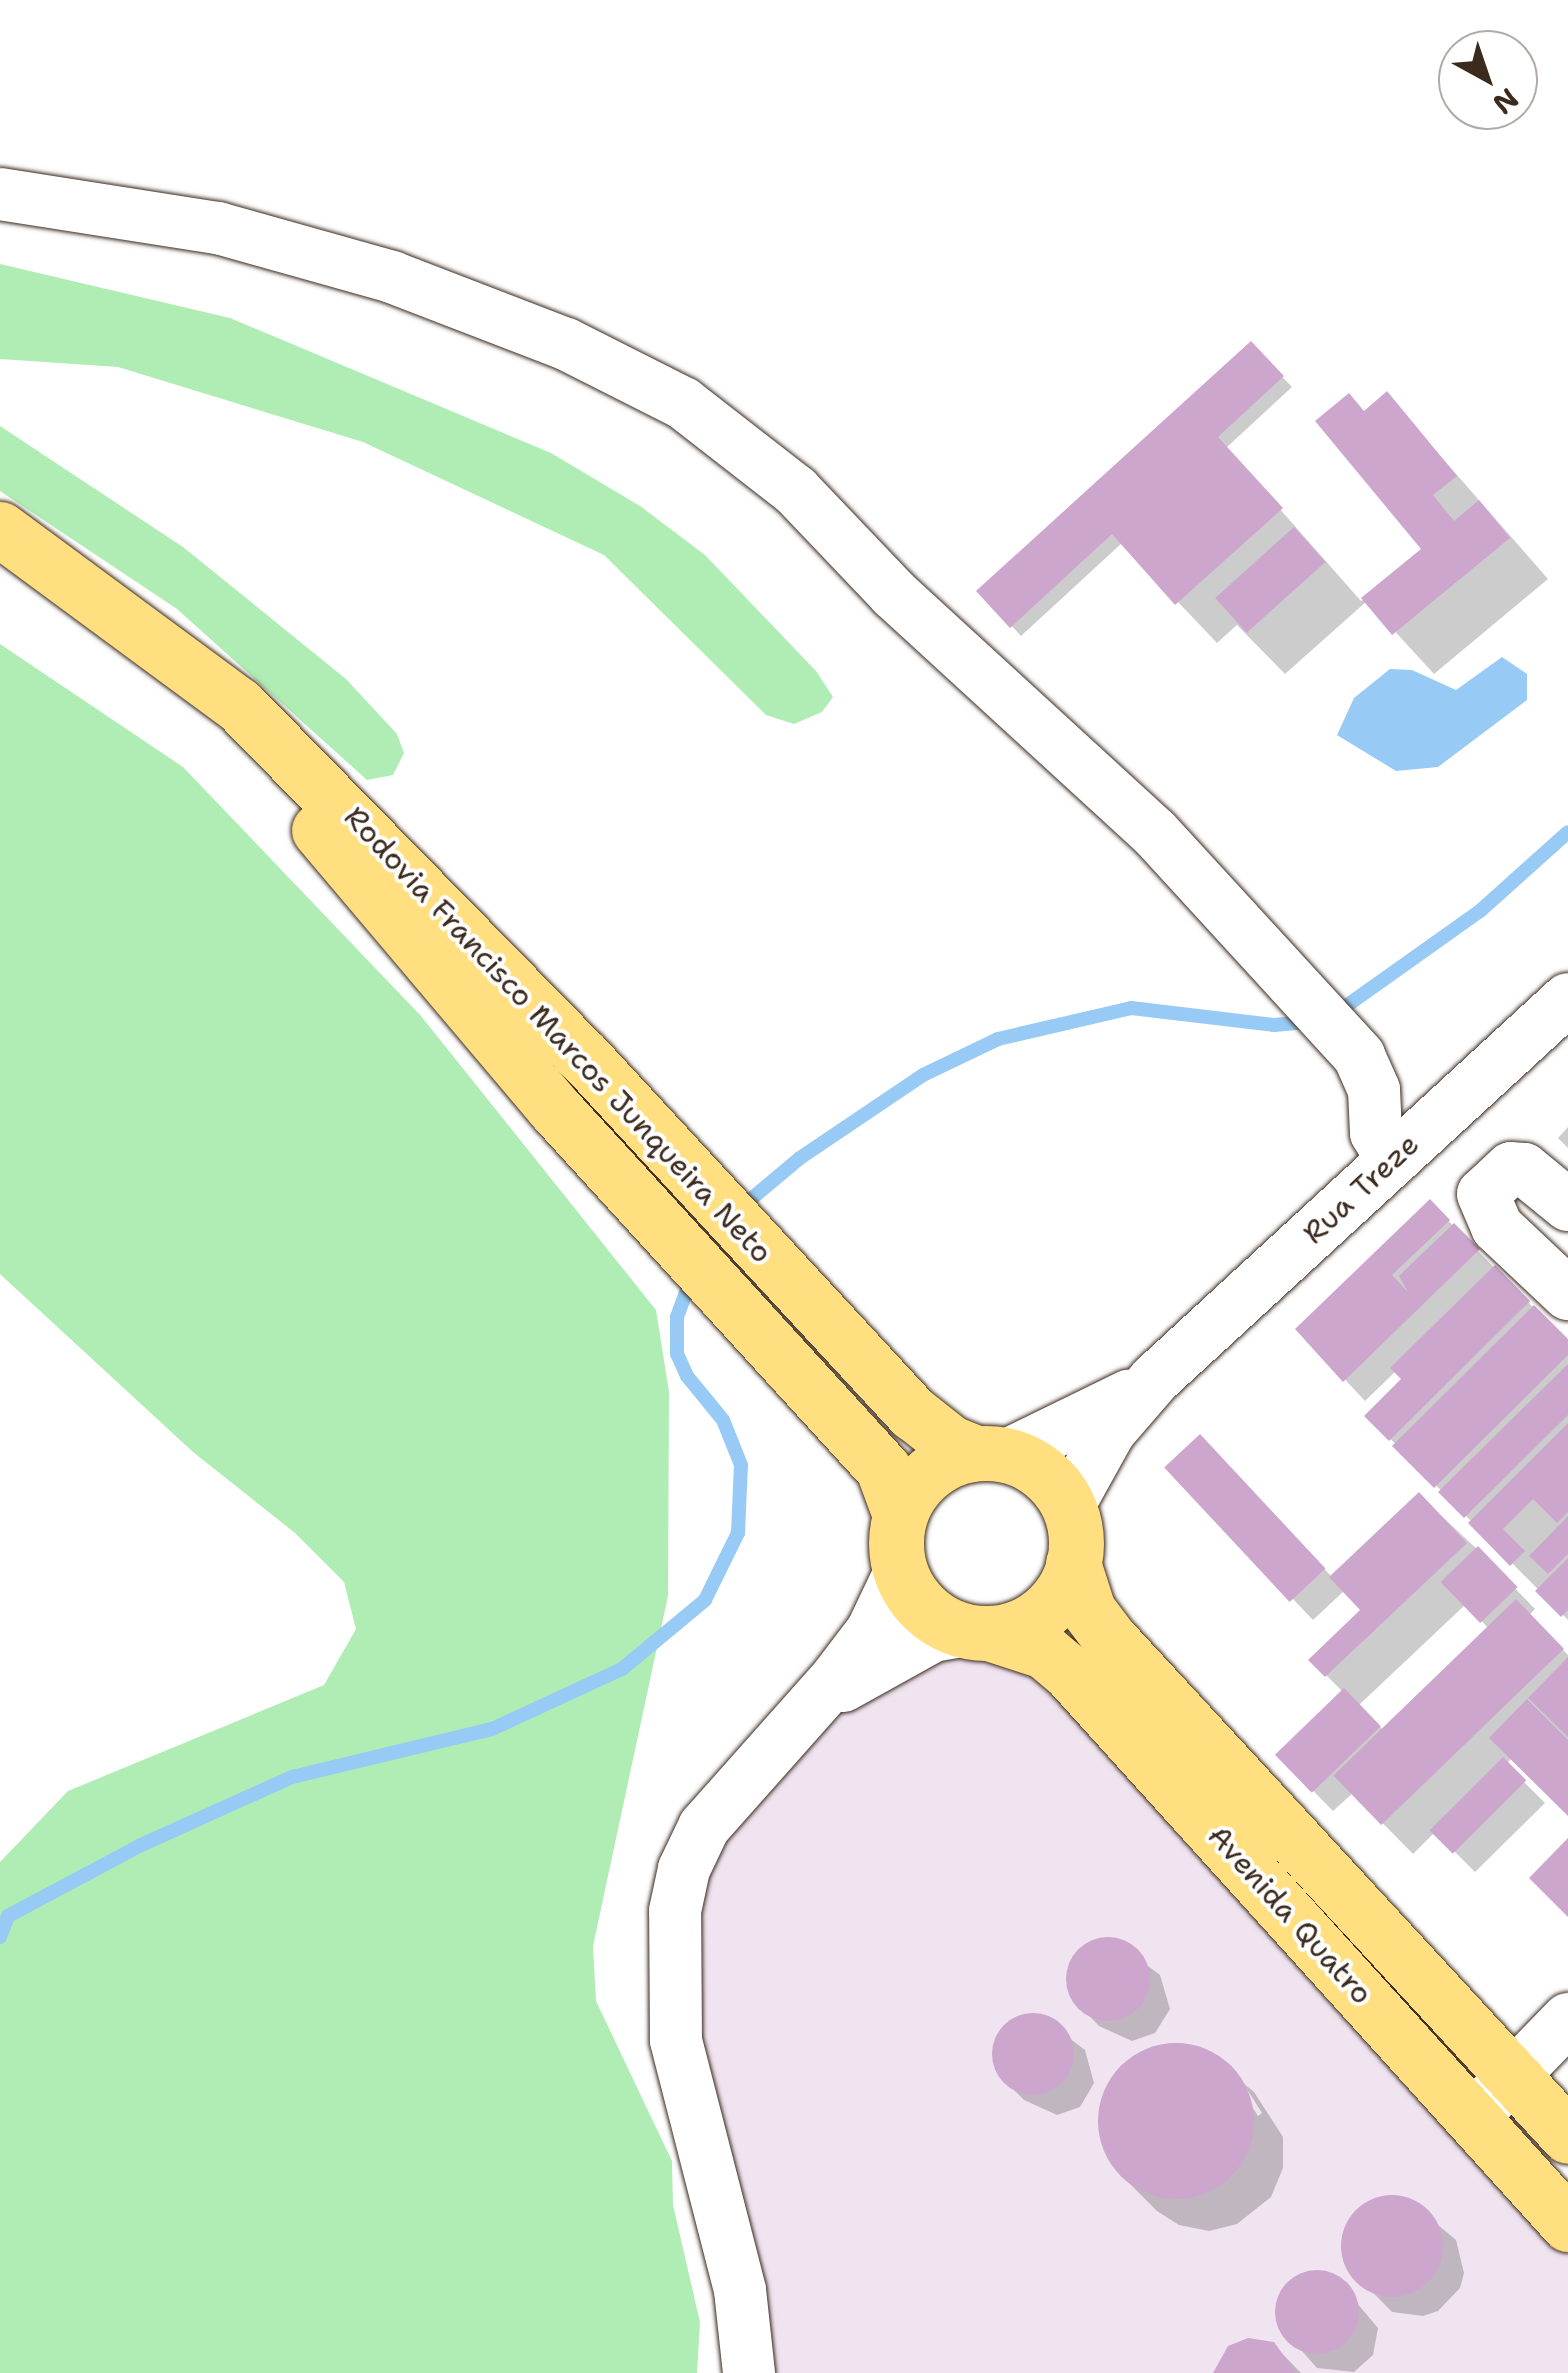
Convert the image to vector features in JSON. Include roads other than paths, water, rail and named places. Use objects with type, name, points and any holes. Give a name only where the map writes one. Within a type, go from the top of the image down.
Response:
[{"type":"main road","name":"Rodovia Francisco Marcos Junqueira Neto","points":[[0,529],[132,622],[239,705],[313,776],[932,1430],[992,1454]]},
{"type":"main road","name":"Rodovia Francisco Marcos Junqueira Neto","points":[[132,622],[206,698],[650,1214],[883,1470],[900,1515]]},
{"type":"main road","points":[[992,1454],[1030,1464],[1070,1504],[1074,1563],[1049,1608],[1023,1626],[976,1632],[916,1601],[900,1572],[900,1515],[925,1476],[992,1454]]},
{"type":"main road","name":"Avenida Quatro","points":[[1074,1563],[1088,1610],[1109,1638],[1514,2075],[1564,2122]]},
{"type":"main road","name":"Avenida Quatro","points":[[976,1632],[1044,1651],[1070,1673],[1568,2224]]},
{"type":"main road","points":[[1270,1894],[1313,1858]]},
{"type":"main road","points":[[1333,1962],[1373,1923]]},
{"type":"street","points":[[0,194],[218,228],[392,277],[566,344],[683,403],[796,491],[894,594],[1120,797],[1360,1056],[1374,1090],[1376,1133],[1393,1160]]},
{"type":"street","name":"Rua Treze","points":[[1070,1504],[1110,1431],[1155,1379],[1568,999]]},
{"type":"street","points":[[1568,1206],[1524,1169],[1511,1168],[1482,1194],[1486,1214],[1568,1294]]},
{"type":"street","name":"Rua Treze","points":[[992,1454],[1095,1416],[1155,1379]]},
{"type":"street","points":[[749,2373],[740,2290],[676,2040],[675,1911],[684,1868],[704,1828],[738,1782],[820,1700],[872,1631],[900,1572]]},
{"type":"street","points":[[820,1700],[933,1636],[976,1632]]},
{"type":"street","points":[[1472,2118],[1568,2019]]},
{"type":"street","points":[[1513,2164],[1564,2122]]},
{"type":"water","points":[[1502,657],[1527,674],[1527,700],[1438,767],[1396,771],[1337,735],[1354,698],[1390,669],[1412,670],[1456,690]]},
{"type":"waterway","points":[[1335,1014],[1480,911],[1568,832]]},
{"type":"waterway","points":[[739,1209],[800,1158],[923,1075],[998,1039],[1131,1008],[1274,1025],[1310,1022]]},
{"type":"waterway","points":[[0,1937],[8,1916],[139,1846],[292,1777],[492,1729],[622,1669],[705,1600],[738,1533],[741,1465],[723,1420],[687,1376],[677,1354],[677,1317],[692,1276]]}]
